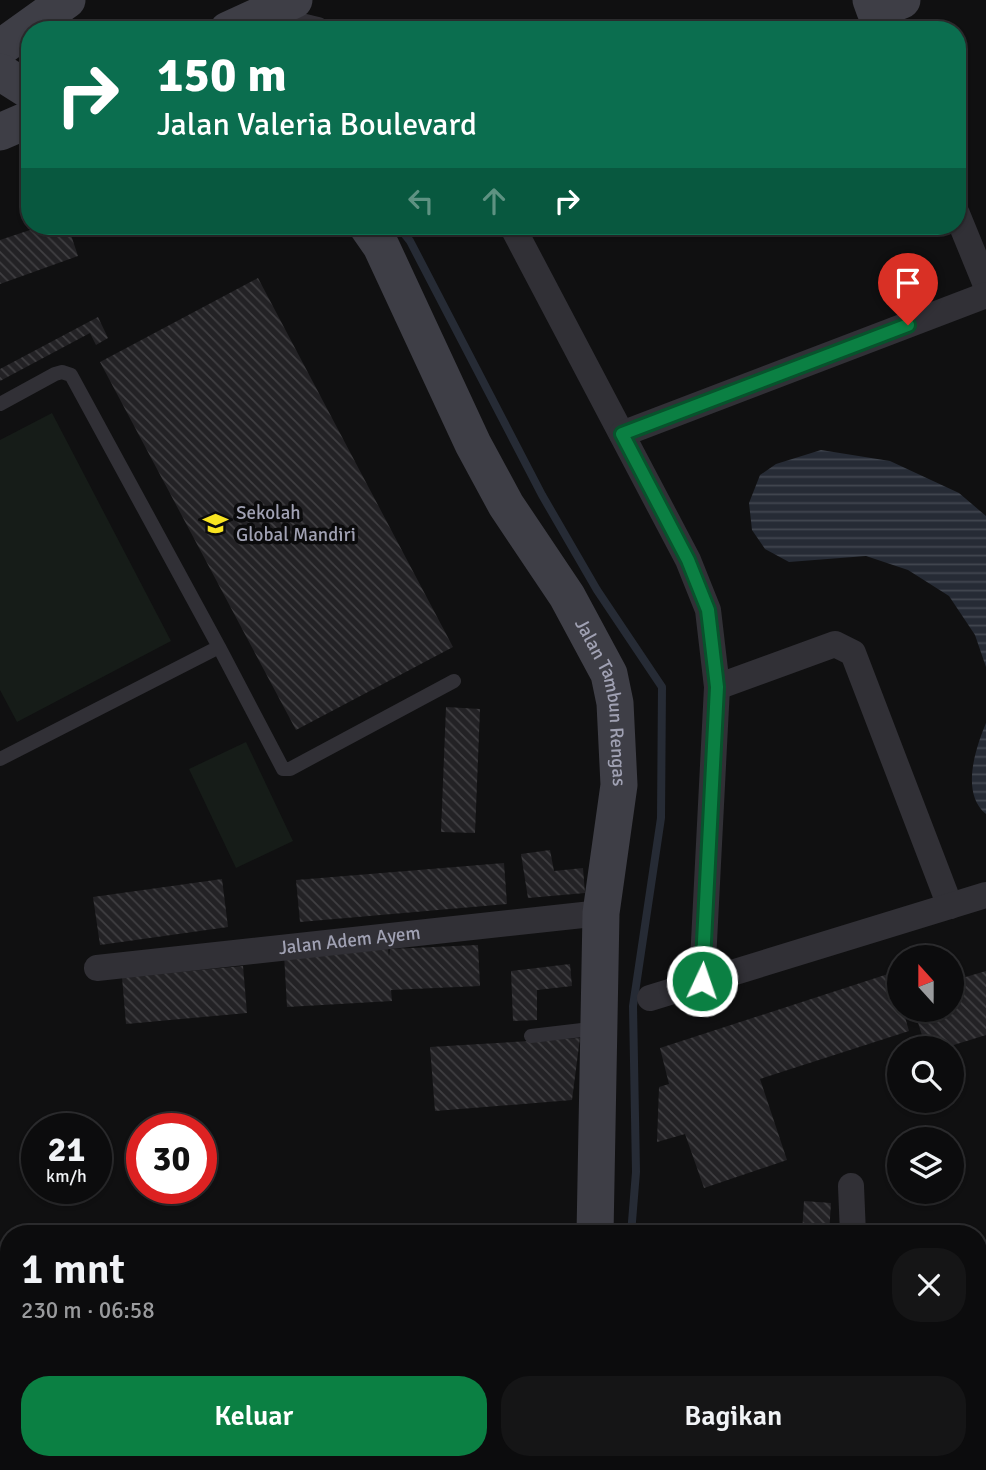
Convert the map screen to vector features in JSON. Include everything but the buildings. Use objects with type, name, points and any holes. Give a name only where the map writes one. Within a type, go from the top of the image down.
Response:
[{"type":"street","points":[[38,21],[67,0]]},
{"type":"street","points":[[248,21],[294,0]]},
{"type":"street","points":[[0,48],[21,33]]},
{"type":"street","points":[[0,72],[21,85]]},
{"type":"street","points":[[0,132],[21,123]]},
{"type":"street","name":"Jalan Tambun Rengas","points":[[373,235],[381,246],[473,444],[500,495],[567,596],[609,674],[615,703],[619,785],[601,913],[601,1028],[595,1225]]},
{"type":"street","points":[[517,235],[688,560],[708,610],[717,687],[702,981]]},
{"type":"street","points":[[966,235],[986,285]]},
{"type":"street","points":[[622,434],[986,295]]},
{"type":"street","points":[[717,687],[835,644],[853,653],[950,906]]},
{"type":"street","points":[[650,998],[986,895]]},
{"type":"street","name":"Jalan Adem Ayem","points":[[97,968],[601,913]]},
{"type":"street","points":[[851,1186],[853,1225]]},
{"type":"lane","points":[[0,404],[55,374],[62,372],[71,375],[283,769],[290,769],[454,681]]},
{"type":"lane","points":[[0,759],[219,647]]},
{"type":"lane","points":[[531,1036],[601,1028]]},
{"type":"shaded area","points":[[52,413],[171,641],[17,722],[0,690],[0,440]]},
{"type":"shaded area","points":[[821,450],[890,461],[959,493],[986,516],[986,667],[975,635],[949,596],[908,570],[866,556],[789,562],[765,549],[752,530],[749,503],[760,475],[776,464]]},
{"type":"shaded area","points":[[986,723],[986,814],[978,805],[974,794],[972,770]]},
{"type":"shaded area","points":[[246,742],[293,841],[236,868],[189,769]]},
{"type":"waterway","points":[[405,235],[542,495],[597,590],[662,687],[661,818],[633,1006],[636,1172],[632,1225]]},
{"type":"place","name":"Sekolah Global Mandiri","points":[[216,524]]},
{"type":"route","points":[[702,981],[717,687],[708,610],[688,560],[622,434],[908,325]]}]
